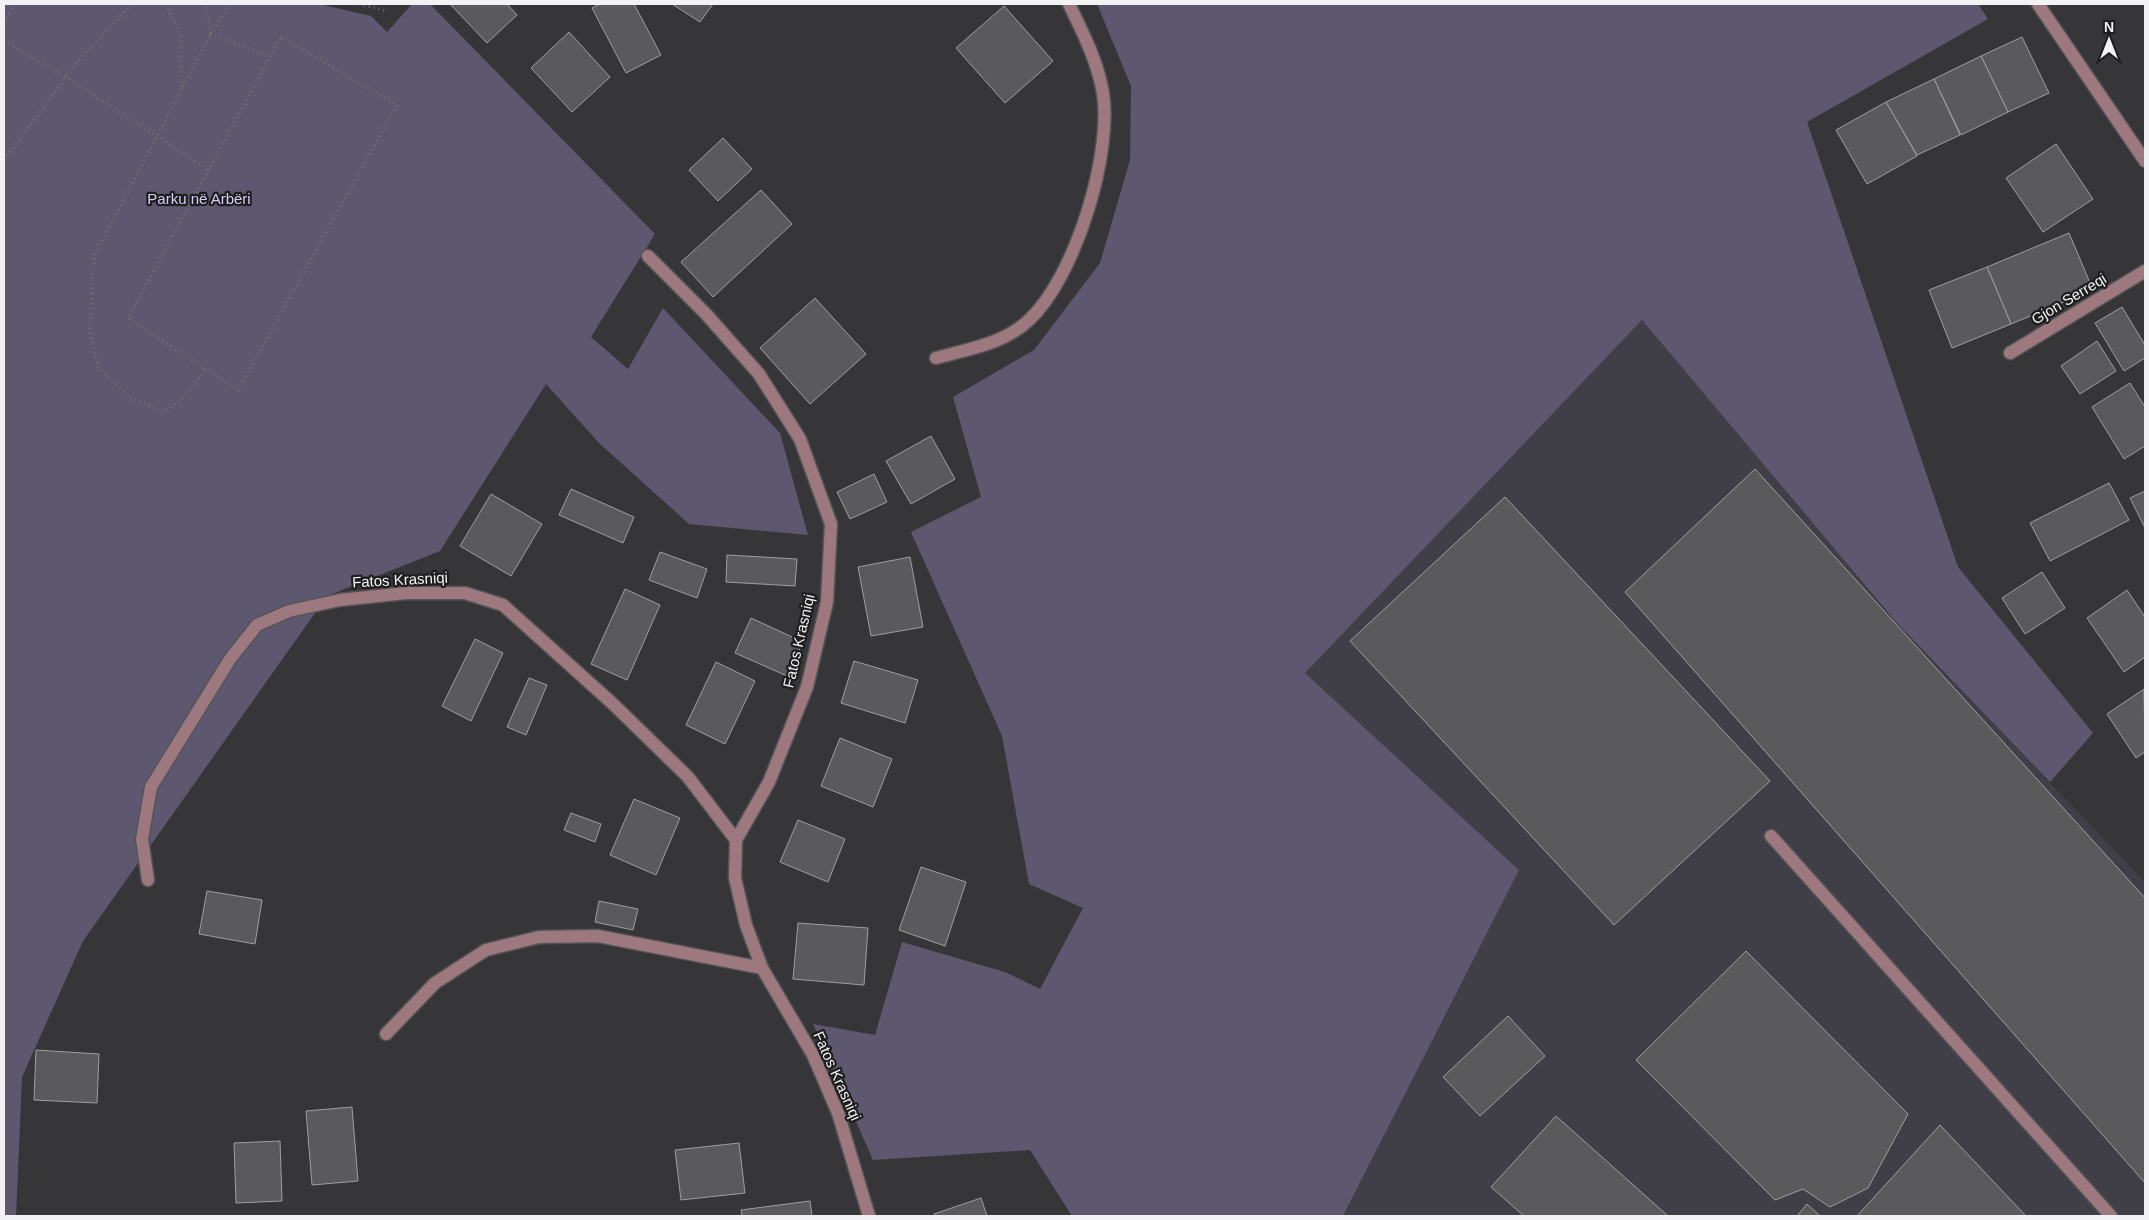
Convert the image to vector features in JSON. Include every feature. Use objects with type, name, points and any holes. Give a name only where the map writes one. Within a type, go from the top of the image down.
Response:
[{"type":"street","points":[[936,358],[998,341],[1029,321],[1049,298],[1072,254],[1092,201],[1103,142],[1102,89],[1088,43],[1069,4]]},
{"type":"street","points":[[2038,4],[2145,160]]},
{"type":"street","name":"Fatos Krasniqi","points":[[648,256],[706,314],[759,374],[800,438],[831,524],[827,602],[807,687],[769,782],[736,840],[735,878],[746,925],[762,968],[813,1055],[838,1113],[869,1216]]},
{"type":"street","name":"Gjon Serreqi","points":[[2010,354],[2145,271]]},
{"type":"street","name":"Fatos Krasniqi","points":[[148,880],[142,839],[151,787],[230,659],[257,625],[289,611],[340,600],[406,593],[465,593],[503,605],[612,703],[688,777],[736,840]]},
{"type":"street","points":[[1771,836],[2111,1216]]},
{"type":"street","points":[[386,1034],[435,983],[486,950],[540,937],[598,936],[762,968]]},
{"type":"path","points":[[4,22],[15,4]]},
{"type":"path","points":[[4,160],[66,77],[132,4]]},
{"type":"path","points":[[166,4],[181,37],[181,91]]},
{"type":"path","points":[[206,4],[211,34]]},
{"type":"path","points":[[205,370],[185,396],[166,412],[132,399],[98,368],[90,328],[94,256],[211,34],[230,4]]},
{"type":"path","points":[[359,4],[387,11]]},
{"type":"path","points":[[211,34],[270,57]]},
{"type":"path","points":[[281,37],[396,105],[238,390],[128,318],[209,170],[281,37]]},
{"type":"path","points":[[4,41],[66,77],[209,170]]},
{"type":"shaded area","points":[[1642,320],[1897,623],[2145,882],[2145,1216],[1343,1216],[1519,870],[1302,671]]},
{"type":"green space","name":"Parku në Arbëri","points":[[4,4],[319,4],[371,16],[387,32],[412,4],[430,4],[655,234],[591,337],[628,369],[663,308],[780,433],[808,535],[689,524],[599,443],[546,384],[440,551],[327,596],[83,941],[22,1077],[16,1216],[4,1216]]},
{"type":"green space","points":[[1097,4],[1978,4],[1988,19],[1807,122],[1958,567],[2093,733],[2050,782],[1897,623],[1642,320],[1305,673],[1519,870],[1343,1216],[1072,1216],[1030,1150],[873,1160],[813,1024],[875,1035],[902,942],[1005,972],[1040,989],[1083,908],[1029,884],[1002,736],[911,532],[981,497],[953,397],[1034,350],[1100,263],[1130,160],[1131,86]]},
{"type":"building","points":[[450,4],[507,4],[517,15],[487,43]]},
{"type":"building","points":[[600,4],[634,4],[661,55],[626,73],[592,8]]},
{"type":"building","points":[[672,4],[713,4],[700,22]]},
{"type":"building","points":[[1004,6],[1053,61],[1005,103],[956,48]]},
{"type":"building","points":[[569,32],[610,77],[572,112],[531,68]]},
{"type":"building","points":[[2022,37],[2049,93],[2008,112],[1981,56]]},
{"type":"building","points":[[1981,56],[2008,112],[1961,135],[1934,79]]},
{"type":"building","points":[[1934,79],[1960,135],[1917,155],[1886,102]]},
{"type":"building","points":[[1886,102],[1917,156],[1867,184],[1836,130]]},
{"type":"building","points":[[723,138],[752,169],[718,201],[689,170]]},
{"type":"building","points":[[2056,144],[2093,199],[2043,232],[2006,178]]},
{"type":"building","points":[[761,190],[792,224],[713,297],[681,262]]},
{"type":"building","points":[[2069,233],[2093,290],[2011,324],[1987,267]]},
{"type":"building","points":[[1987,267],[2011,324],[1952,348],[1929,290]]},
{"type":"building","points":[[815,298],[866,354],[810,404],[760,348]]},
{"type":"building","points":[[2122,307],[2145,345],[2145,358],[2124,371],[2095,323]]},
{"type":"building","points":[[2097,341],[2116,371],[2080,394],[2061,366]]},
{"type":"building","points":[[2130,383],[2145,407],[2145,446],[2124,459],[2092,407]]},
{"type":"building","points":[[931,436],[955,479],[911,504],[886,461]]},
{"type":"building","points":[[1755,469],[2145,898],[2145,1183],[1625,592]]},
{"type":"building","points":[[874,474],[887,502],[850,519],[837,492]]},
{"type":"building","points":[[2109,483],[2129,520],[2050,561],[2030,523]]},
{"type":"building","points":[[571,489],[634,517],[623,543],[559,515]]},
{"type":"building","points":[[2145,491],[2145,528],[2130,498]]},
{"type":"building","points":[[491,494],[542,524],[511,576],[460,546]]},
{"type":"building","points":[[1505,497],[1770,781],[1614,925],[1350,641]]},
{"type":"building","points":[[660,552],[707,569],[697,598],[649,580]]},
{"type":"building","points":[[727,555],[797,559],[795,586],[726,582]]},
{"type":"building","points":[[910,557],[923,627],[871,636],[858,567]]},
{"type":"building","points":[[2042,572],[2065,608],[2025,634],[2002,598]]},
{"type":"building","points":[[625,589],[660,605],[627,680],[591,664]]},
{"type":"building","points":[[2127,590],[2145,617],[2145,657],[2124,672],[2087,618]]},
{"type":"building","points":[[751,618],[803,642],[787,676],[735,653]]},
{"type":"building","points":[[475,639],[503,653],[471,721],[442,706]]},
{"type":"building","points":[[854,661],[918,680],[905,723],[841,703]]},
{"type":"building","points":[[716,662],[755,681],[725,744],[686,725]]},
{"type":"building","points":[[529,678],[547,685],[526,735],[507,727]]},
{"type":"building","points":[[2144,689],[2145,752],[2136,758],[2107,714]]},
{"type":"building","points":[[840,738],[892,759],[873,807],[821,786]]},
{"type":"building","points":[[634,799],[680,818],[656,875],[610,855]]},
{"type":"building","points":[[571,813],[601,824],[595,842],[564,830]]},
{"type":"building","points":[[798,820],[845,839],[828,882],[780,862]]},
{"type":"building","points":[[921,867],[966,882],[945,946],[899,930]]},
{"type":"building","points":[[207,891],[262,900],[255,944],[199,934]]},
{"type":"building","points":[[599,901],[638,909],[633,930],[595,922]]},
{"type":"building","points":[[798,923],[868,928],[864,985],[793,979]]},
{"type":"building","points":[[1746,951],[1908,1114],[1868,1188],[1830,1207],[1803,1189],[1775,1200],[1636,1060]]},
{"type":"building","points":[[1508,1016],[1545,1056],[1480,1116],[1443,1077]]},
{"type":"building","points":[[36,1050],[99,1054],[97,1103],[34,1100]]},
{"type":"building","points":[[352,1107],[358,1181],[312,1185],[306,1111]]},
{"type":"building","points":[[1556,1116],[1668,1216],[1524,1216],[1491,1187]]},
{"type":"building","points":[[1940,1125],[2026,1216],[1857,1216]]},
{"type":"building","points":[[280,1141],[282,1201],[236,1203],[234,1143]]},
{"type":"building","points":[[739,1143],[745,1193],[681,1200],[675,1150]]},
{"type":"building","points":[[981,1198],[987,1216],[935,1216],[934,1214]]},
{"type":"building","points":[[810,1201],[812,1216],[742,1216],[741,1210]]},
{"type":"building","points":[[1807,1204],[1820,1216],[1797,1216]]}]
